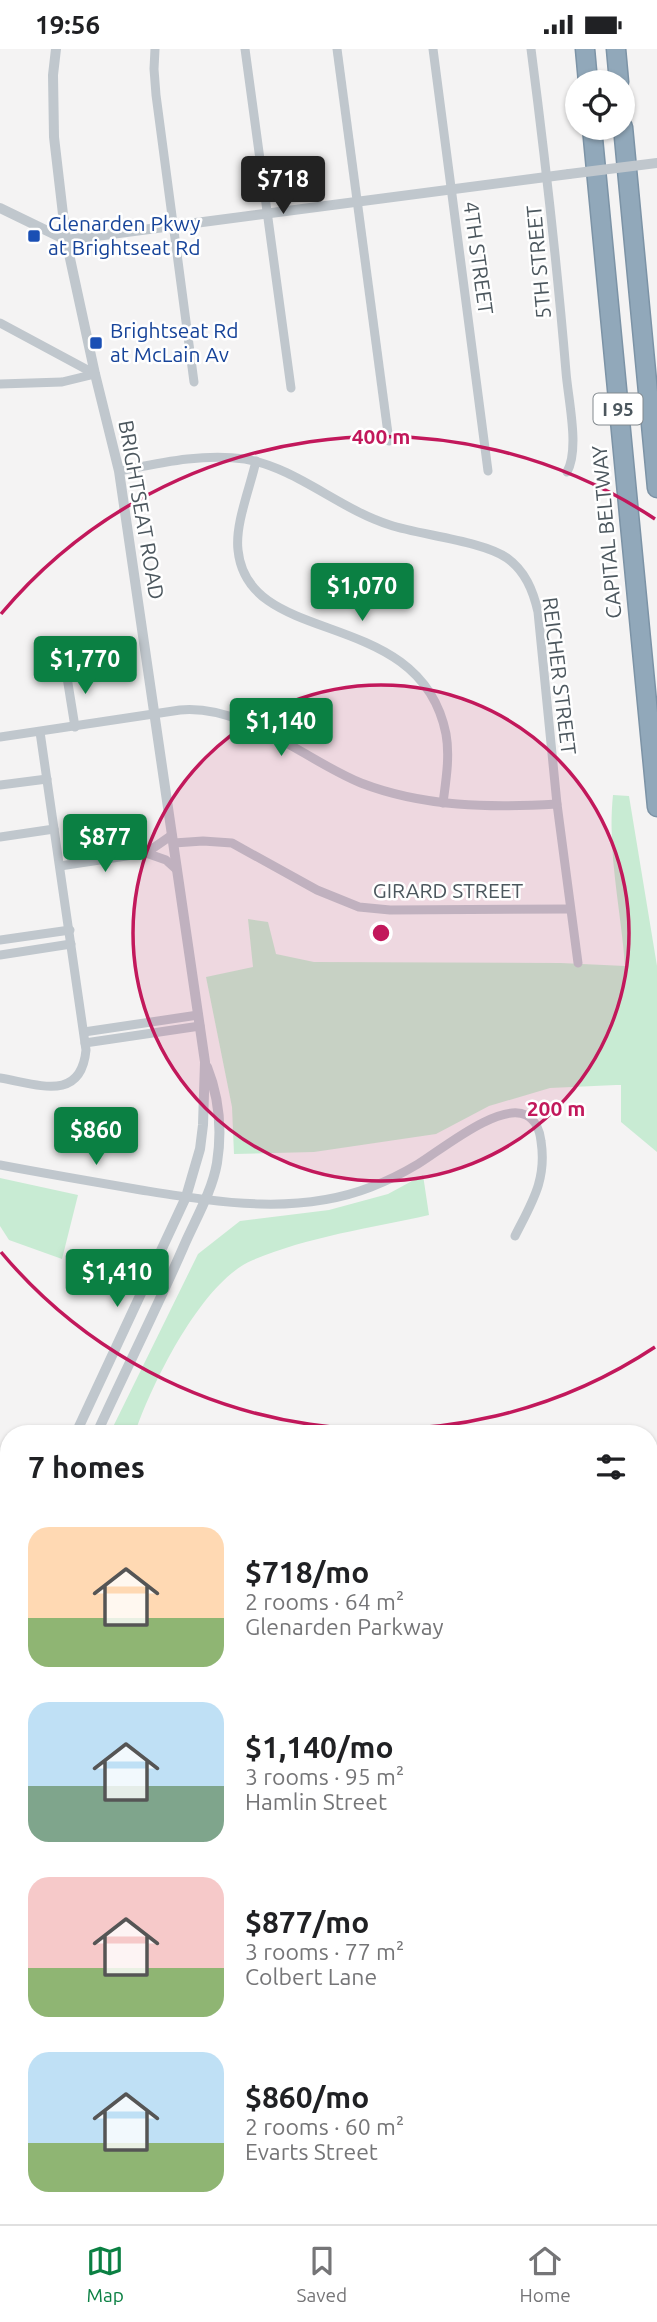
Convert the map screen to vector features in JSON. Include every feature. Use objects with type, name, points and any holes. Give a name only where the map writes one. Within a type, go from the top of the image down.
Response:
[{"type":"highway","points":[[585,49],[587,70]]},
{"type":"highway","points":[[616,49],[618,70]]},
{"type":"highway","name":"CAPITAL BELTWAY","points":[[593,140],[657,807]]},
{"type":"highway","name":"I 95","points":[[624,140],[657,488]]},
{"type":"street","name":"BRIGHTSEAT ROAD","points":[[55,49],[55,157],[66,240],[118,471],[205,1062],[200,1149],[186,1197],[80,1425]]},
{"type":"street","points":[[155,49],[155,80],[194,382]]},
{"type":"street","points":[[245,49],[291,388]]},
{"type":"street","points":[[337,49],[389,441]]},
{"type":"street","name":"4TH STREET","points":[[433,49],[488,471]]},
{"type":"street","name":"5TH STREET","points":[[531,49],[548,177],[573,449],[567,472]]},
{"type":"street","points":[[0,208],[66,240],[657,163]]},
{"type":"street","points":[[0,323],[95,374]]},
{"type":"street","points":[[0,384],[62,381],[95,374]]},
{"type":"street","name":"REICHER STREET","points":[[118,471],[210,457],[256,461],[285,473],[366,517],[409,531],[487,549],[504,555],[518,568],[528,581],[538,612],[557,804],[578,963]]},
{"type":"street","points":[[256,461],[238,539],[239,559],[246,579],[259,596],[276,607],[380,648],[417,676],[431,695],[446,733],[448,762],[443,803]]},
{"type":"street","points":[[66,671],[75,727]]},
{"type":"street","points":[[0,737],[198,709],[225,714],[362,783],[402,795],[443,803],[484,806],[557,804]]},
{"type":"street","points":[[0,1078],[51,1087],[73,1081],[85,1065],[84,1032],[40,732]]},
{"type":"street","points":[[0,785],[47,779]]},
{"type":"street","points":[[0,838],[54,829]]},
{"type":"street","points":[[60,866],[146,853],[173,839]]},
{"type":"street","name":"GIRARD STREET","points":[[173,839],[232,843],[317,890],[359,907],[390,911],[570,909]]},
{"type":"street","points":[[146,853],[166,860],[177,870]]},
{"type":"street","points":[[0,940],[70,930]]},
{"type":"street","points":[[0,955],[71,944]]},
{"type":"street","points":[[84,1032],[199,1021]]},
{"type":"street","points":[[85,1043],[199,1021]]},
{"type":"street","name":"BRIGHTSEAT ROAD","points":[[101,1425],[214,1177],[219,1138],[215,1089],[205,1062]]},
{"type":"street","points":[[0,1165],[186,1197],[275,1205],[310,1202],[344,1196],[399,1175],[487,1121],[505,1114],[521,1113],[530,1118],[538,1129],[544,1163],[538,1190],[515,1235]]},
{"type":"green space","points":[[613,795],[629,796],[657,966],[657,1152],[621,1122],[621,1085],[616,1085],[550,1088],[489,1106],[436,1134],[314,1152],[234,1154],[232,1107],[206,977],[253,967],[248,919],[268,922],[276,954],[314,962],[561,963],[625,966],[613,860]]},
{"type":"green space","points":[[423,1175],[429,1215],[295,1245],[253,1260],[234,1271],[215,1289],[181,1336],[153,1388],[138,1425],[114,1425],[198,1254],[240,1221],[329,1210],[388,1194]]},
{"type":"green space","points":[[0,1178],[78,1195],[62,1259],[9,1240],[0,1226]]},
{"type":"place","name":"Glenarden Pkwy at Brightseat Rd","points":[[34,236]]},
{"type":"place","name":"Brightseat Rd at McLain Av","points":[[96,343]]}]
